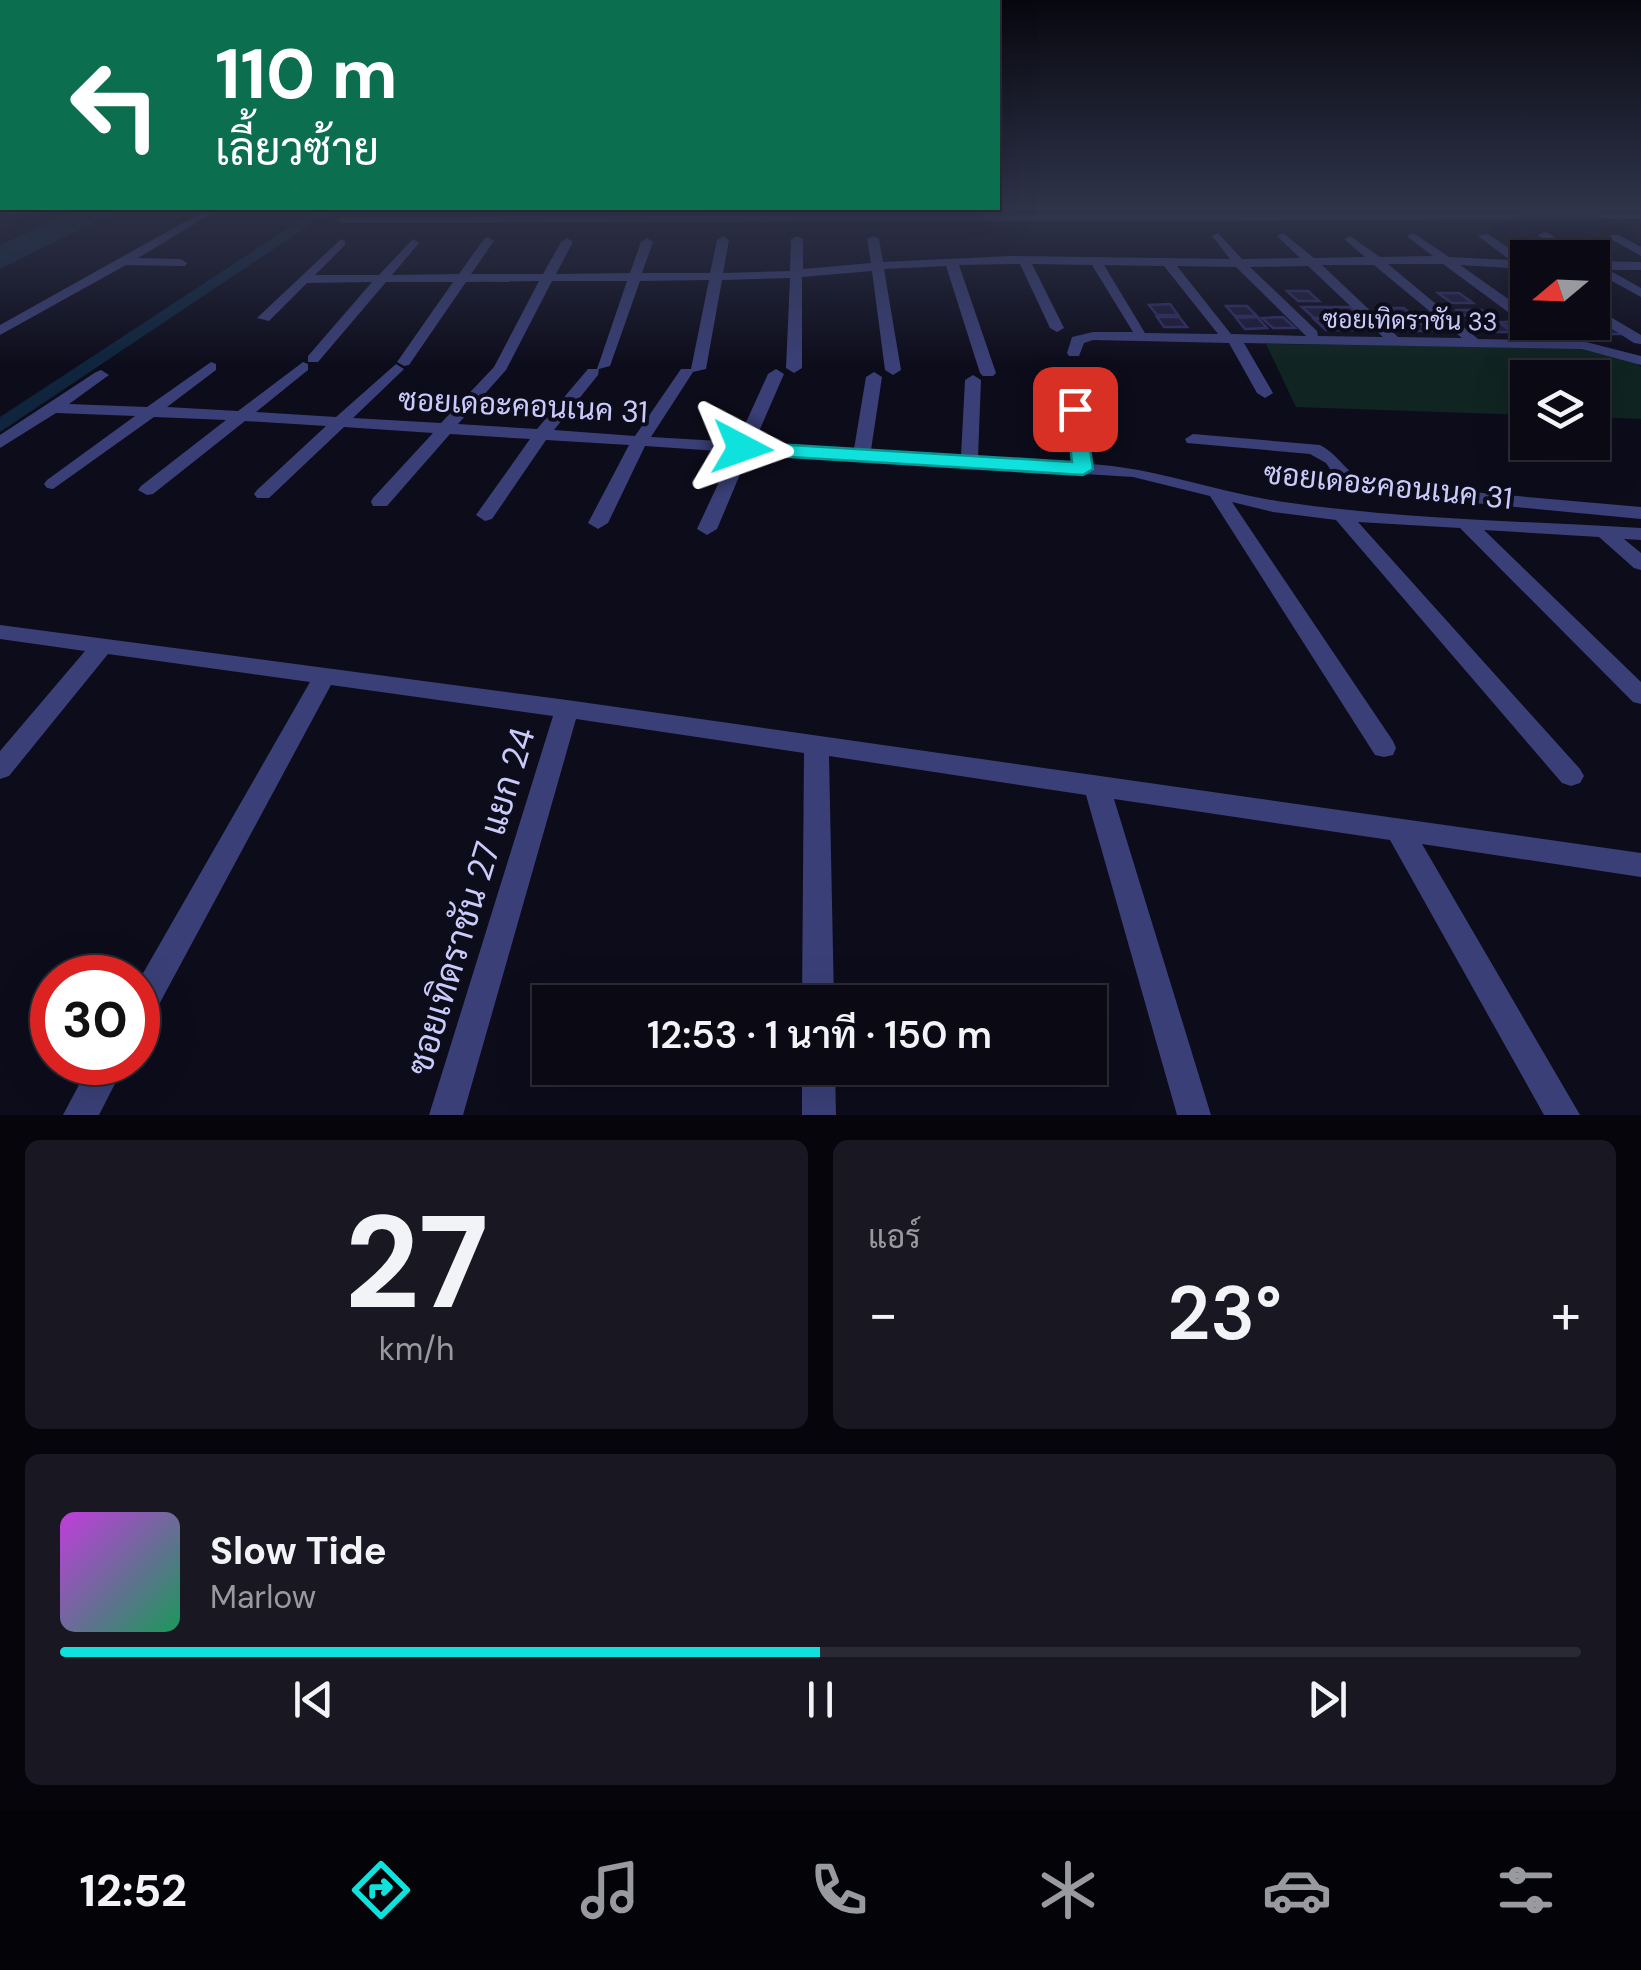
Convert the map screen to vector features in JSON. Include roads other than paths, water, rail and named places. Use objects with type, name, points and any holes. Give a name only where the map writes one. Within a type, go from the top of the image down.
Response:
[{"type":"street","points":[[0,331],[120,262]]},
{"type":"street","points":[[152,262],[181,263]]},
{"type":"street","points":[[264,318],[321,262]]},
{"type":"street","points":[[147,490],[308,363],[396,262]]},
{"type":"street","points":[[263,494],[400,365],[473,262]]},
{"type":"street","points":[[380,502],[499,368],[556,262]]},
{"type":"street","points":[[485,515],[542,434],[598,369],[639,262]]},
{"type":"street","points":[[598,523],[640,440],[692,371],[719,262]]},
{"type":"street","points":[[794,368],[796,262]]},
{"type":"street","points":[[876,262],[893,370]]},
{"type":"street","points":[[304,279],[796,276],[935,262]]},
{"type":"street","points":[[950,262],[980,377],[969,462]]},
{"type":"street","points":[[1025,262],[1057,328]]},
{"type":"street","points":[[1096,262],[1139,331]]},
{"type":"street","points":[[1168,262],[1230,337],[1265,393]]},
{"type":"street","points":[[1215,262],[1331,262]]},
{"type":"street","points":[[1378,262],[1470,339]]},
{"type":"street","points":[[1447,262],[1510,307]]},
{"type":"street","points":[[1472,262],[1510,265]]},
{"type":"street","points":[[1239,263],[1312,334]]},
{"type":"street","points":[[1310,263],[1391,337]]},
{"type":"street","points":[[1610,266],[1641,266]]},
{"type":"street","points":[[1610,276],[1641,293]]},
{"type":"street","points":[[1610,321],[1639,340]]},
{"type":"street","name":"ซอยเทิดราชัน 33","points":[[1074,353],[1077,340],[1094,336],[1230,337],[1582,344],[1641,360]]},
{"type":"street","points":[[53,484],[211,366]]},
{"type":"street","points":[[707,529],[776,374]]},
{"type":"street","points":[[0,444],[101,376]]},
{"type":"street","points":[[861,456],[874,377]]},
{"type":"street","points":[[1070,379],[1083,469]]},
{"type":"street","name":"ซอยเดอะคอนเนค 31","points":[[55,408],[1133,472],[1216,494],[1342,515],[1641,534]]},
{"type":"street","points":[[1193,440],[1314,449],[1332,458],[1348,482],[1369,488],[1641,513]]},
{"type":"street","points":[[1216,494],[1384,748]]},
{"type":"street","points":[[1342,515],[1571,776]]},
{"type":"street","points":[[1467,524],[1641,696]]},
{"type":"street","points":[[1606,533],[1641,564]]},
{"type":"street","points":[[0,632],[567,709],[1641,865]]},
{"type":"street","points":[[0,769],[102,646]]},
{"type":"street","points":[[160,972],[324,677]]},
{"type":"street","name":"ซอยเทิดราชัน 27 แยก 24","points":[[446,1115],[567,709]]},
{"type":"street","points":[[816,745],[818,985]]},
{"type":"street","points":[[1097,786],[1194,1115]]},
{"type":"street","points":[[1399,830],[1563,1115]]},
{"type":"street","points":[[80,1115],[97,1085]]},
{"type":"street","points":[[818,1085],[819,1115]]},
{"type":"waterway","points":[[0,426],[247,262]]}]
